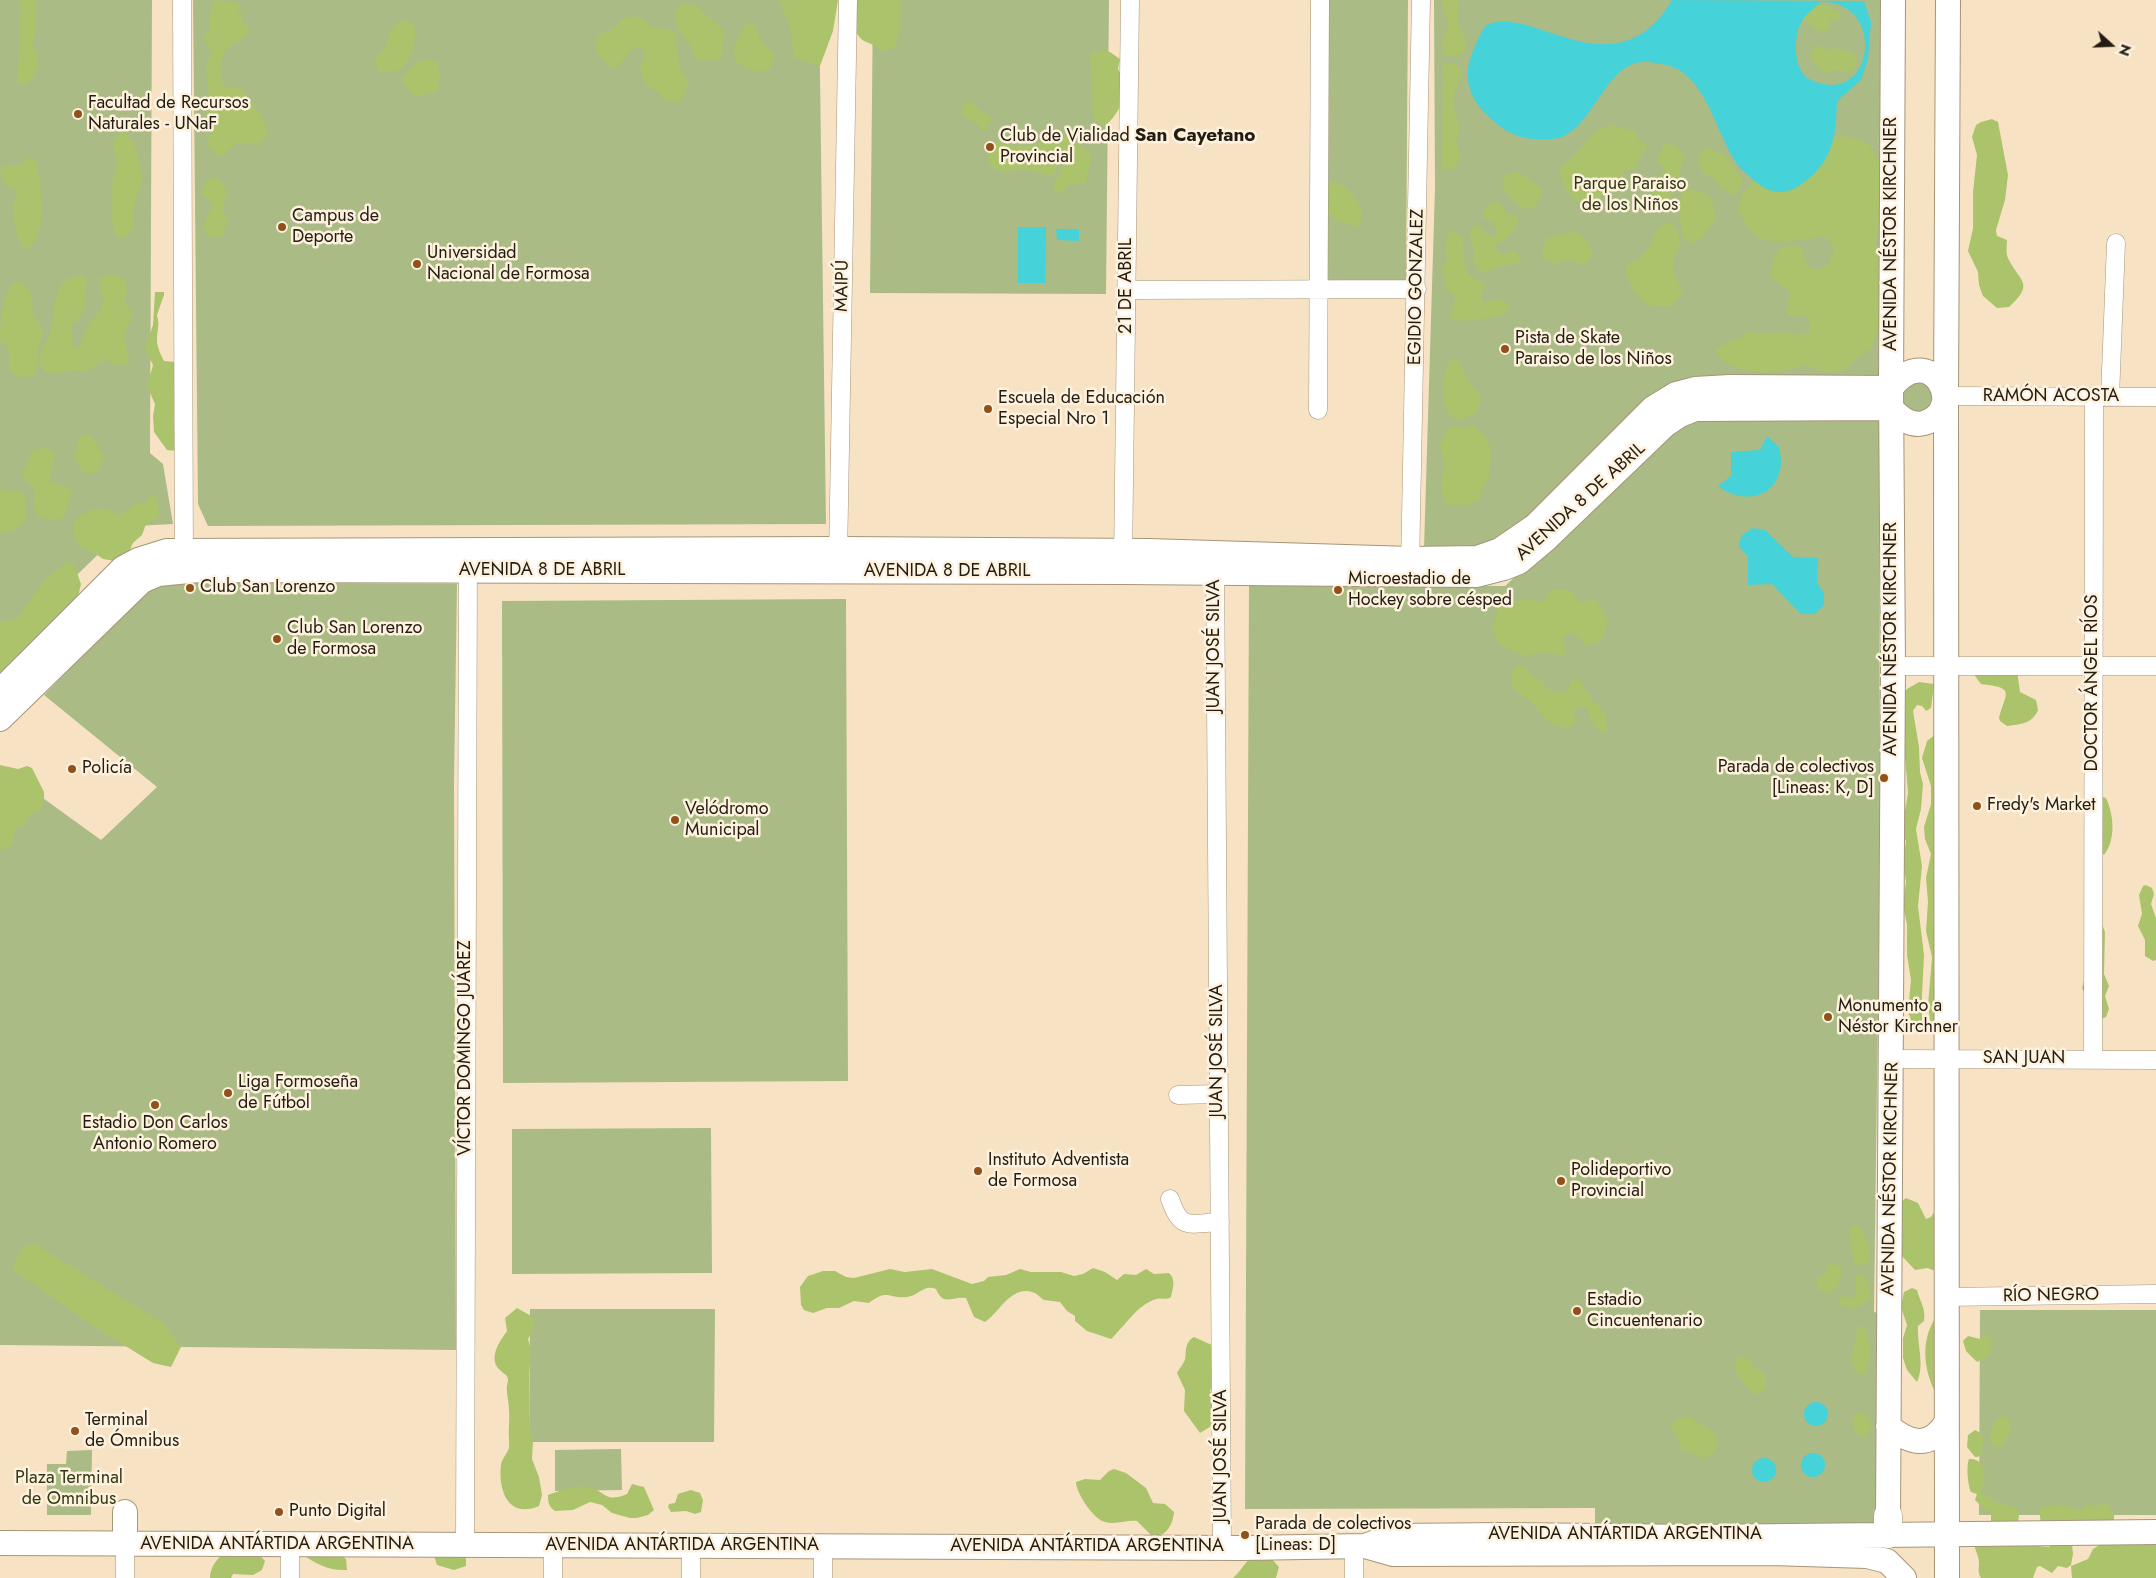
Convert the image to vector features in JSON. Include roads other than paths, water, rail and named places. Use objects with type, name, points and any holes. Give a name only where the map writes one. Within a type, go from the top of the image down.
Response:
[{"type":"main road","name":"AVENIDA NÉSTOR KIRCHNER","points":[[1887,1570],[1894,666],[1891,398],[1892,0]]},
{"type":"main road","points":[[1947,1578],[1945,1297],[1948,0]]},
{"type":"main road","points":[[1920,369],[1932,374],[1941,383],[1946,396],[1941,410],[1933,419],[1922,424],[1909,422],[1899,417],[1891,398],[1898,378],[1908,372],[1920,369]]},
{"type":"main road","name":"AVENIDA 8 DE ABRIL","points":[[0,691],[123,568],[138,560],[167,551],[184,560],[1123,562],[1410,567],[1477,558],[1500,550],[1535,526],[1653,408],[1676,394],[1695,389],[1730,387],[1891,398]]},
{"type":"main road","name":"AVENIDA 8 DE ABRIL","points":[[1,717],[142,581],[184,560]]},
{"type":"main road","points":[[1888,1426],[1902,1437],[1918,1442],[1936,1436],[1946,1423]]},
{"type":"main road","points":[[125,1512],[125,1544]]},
{"type":"main road","name":"AVENIDA ANTÁRTIDA ARGENTINA","points":[[1359,1546],[1392,1536],[1504,1534],[1709,1537],[1888,1525],[1946,1534],[2156,1532]]},
{"type":"main road","name":"AVENIDA ANTÁRTIDA ARGENTINA","points":[[0,1543],[1222,1548],[1359,1546],[1393,1554],[1772,1553],[1868,1556],[1887,1570]]},
{"type":"main road","points":[[1887,1570],[1904,1578]]},
{"type":"street","points":[[182,0],[184,560]]},
{"type":"street","name":"MAIPÚ","points":[[838,561],[848,0]]},
{"type":"street","name":"21 DE ABRIL","points":[[1123,562],[1128,290],[1130,0]]},
{"type":"street","points":[[1318,410],[1320,0]]},
{"type":"street","name":"EGIDIO GONZALEZ","points":[[1410,567],[1417,289],[1421,0]]},
{"type":"street","name":"DOCTOR ÁNGEL RÍOS","points":[[2092,1059],[2093,667],[2102,397],[2116,243]]},
{"type":"street","points":[[1128,290],[1417,289]]},
{"type":"street","name":"RAMÓN ACOSTA","points":[[1946,396],[2156,397]]},
{"type":"street","name":"VÍCTOR DOMINGO JUÁREZ","points":[[465,1545],[468,561]]},
{"type":"street","name":"JUAN JOSÉ SILVA","points":[[1215,563],[1222,1548]]},
{"type":"street","points":[[1894,666],[2156,666]]},
{"type":"street","name":"SAN JUAN","points":[[1892,1059],[2156,1060]]},
{"type":"street","points":[[1178,1095],[1219,1094]]},
{"type":"street","points":[[1170,1199],[1176,1216],[1186,1224],[1220,1222]]},
{"type":"street","name":"RÍO NEGRO","points":[[1945,1297],[2156,1294]]},
{"type":"street","points":[[125,1544],[125,1578]]},
{"type":"street","points":[[290,1544],[290,1578]]},
{"type":"street","points":[[553,1546],[553,1578]]},
{"type":"street","points":[[691,1578],[692,1546]]},
{"type":"street","points":[[823,1546],[823,1578]]},
{"type":"street","points":[[1354,1578],[1359,1546]]},
{"type":"water","points":[[1672,0],[1864,1],[1871,22],[1868,59],[1861,80],[1837,101],[1836,124],[1832,145],[1828,154],[1816,172],[1807,180],[1792,190],[1785,192],[1778,192],[1764,187],[1739,167],[1700,91],[1682,72],[1671,66],[1650,62],[1635,63],[1623,70],[1612,80],[1574,129],[1562,137],[1553,139],[1529,139],[1503,129],[1482,110],[1468,82],[1469,63],[1485,26],[1503,21],[1525,25],[1573,40],[1599,44],[1624,41],[1649,28]],"holes":[[[1821,2],[1842,6],[1856,17],[1864,33],[1865,51],[1860,68],[1849,80],[1833,85],[1811,80],[1800,69],[1797,61],[1796,44],[1799,27],[1806,16]]]},
{"type":"water","points":[[1018,227],[1046,227],[1045,283],[1018,283]]},
{"type":"water","points":[[1056,229],[1079,229],[1079,241],[1057,240]]},
{"type":"water","points":[[1767,436],[1779,447],[1781,463],[1773,484],[1766,491],[1748,497],[1728,492],[1718,486],[1731,476],[1731,452],[1760,450]]},
{"type":"water","points":[[1753,528],[1765,530],[1793,557],[1818,558],[1817,583],[1824,593],[1824,605],[1815,614],[1801,614],[1772,584],[1748,585],[1748,556],[1739,547],[1741,536]]},
{"type":"water","points":[[1816,1402],[1825,1405],[1828,1414],[1825,1423],[1816,1426],[1807,1423],[1804,1414],[1807,1405]]},
{"type":"water","points":[[1813,1453],[1822,1456],[1825,1465],[1822,1474],[1813,1477],[1804,1474],[1801,1465],[1804,1456]]},
{"type":"water","points":[[1764,1458],[1773,1461],[1776,1470],[1773,1479],[1764,1482],[1755,1479],[1752,1470],[1755,1461]]},
{"type":"place","name":"Facultad de Recursos Naturales - UNaF","points":[[78,114]]},
{"type":"place","name":"Club de Vialidad Provincial","points":[[990,147]]},
{"type":"place","name":"Campus de Deporte","points":[[282,227]]},
{"type":"place","name":"Universidad Nacional de Formosa","points":[[417,264]]},
{"type":"place","name":"Pista de Skate Paraiso de los Niños","points":[[1505,349]]},
{"type":"place","name":"Escuela de Educación Especial Nro 1","points":[[988,409]]},
{"type":"place","name":"Club San Lorenzo","points":[[190,588]]},
{"type":"place","name":"Microestadio de Hockey sobre césped","points":[[1338,590]]},
{"type":"place","name":"Club San Lorenzo de Formosa","points":[[277,639]]},
{"type":"place","name":"Policía","points":[[72,769]]},
{"type":"place","name":"Parada de colectivos [Lineas: K, D]","points":[[1884,778]]},
{"type":"place","name":"Fredy's Market","points":[[1977,806]]},
{"type":"place","name":"Velódromo Municipal","points":[[675,820]]},
{"type":"place","name":"Monumento a Néstor Kirchner","points":[[1828,1017]]},
{"type":"place","name":"Liga Formoseña de Fútbol","points":[[228,1093]]},
{"type":"place","name":"Estadio Don Carlos Antonio Romero","points":[[155,1105]]},
{"type":"place","name":"Instituto Adventista de Formosa","points":[[978,1171]]},
{"type":"place","name":"Polideportivo Provincial","points":[[1561,1181]]},
{"type":"place","name":"Estadio Cincuentenario","points":[[1577,1311]]},
{"type":"place","name":"Terminal de Ómnibus","points":[[75,1431]]},
{"type":"place","name":"Punto Digital","points":[[279,1512]]},
{"type":"place","name":"Parada de colectivos [Lineas: D]","points":[[1245,1535]]},
{"type":"district","name":"San Cayetano","points":[[1195,136]]},
{"type":"park label","name":"Parque Paraiso de los Niños","points":[[1630,195]]},
{"type":"park label","name":"Plaza Terminal de Omnibus","points":[[69,1489]]}]
